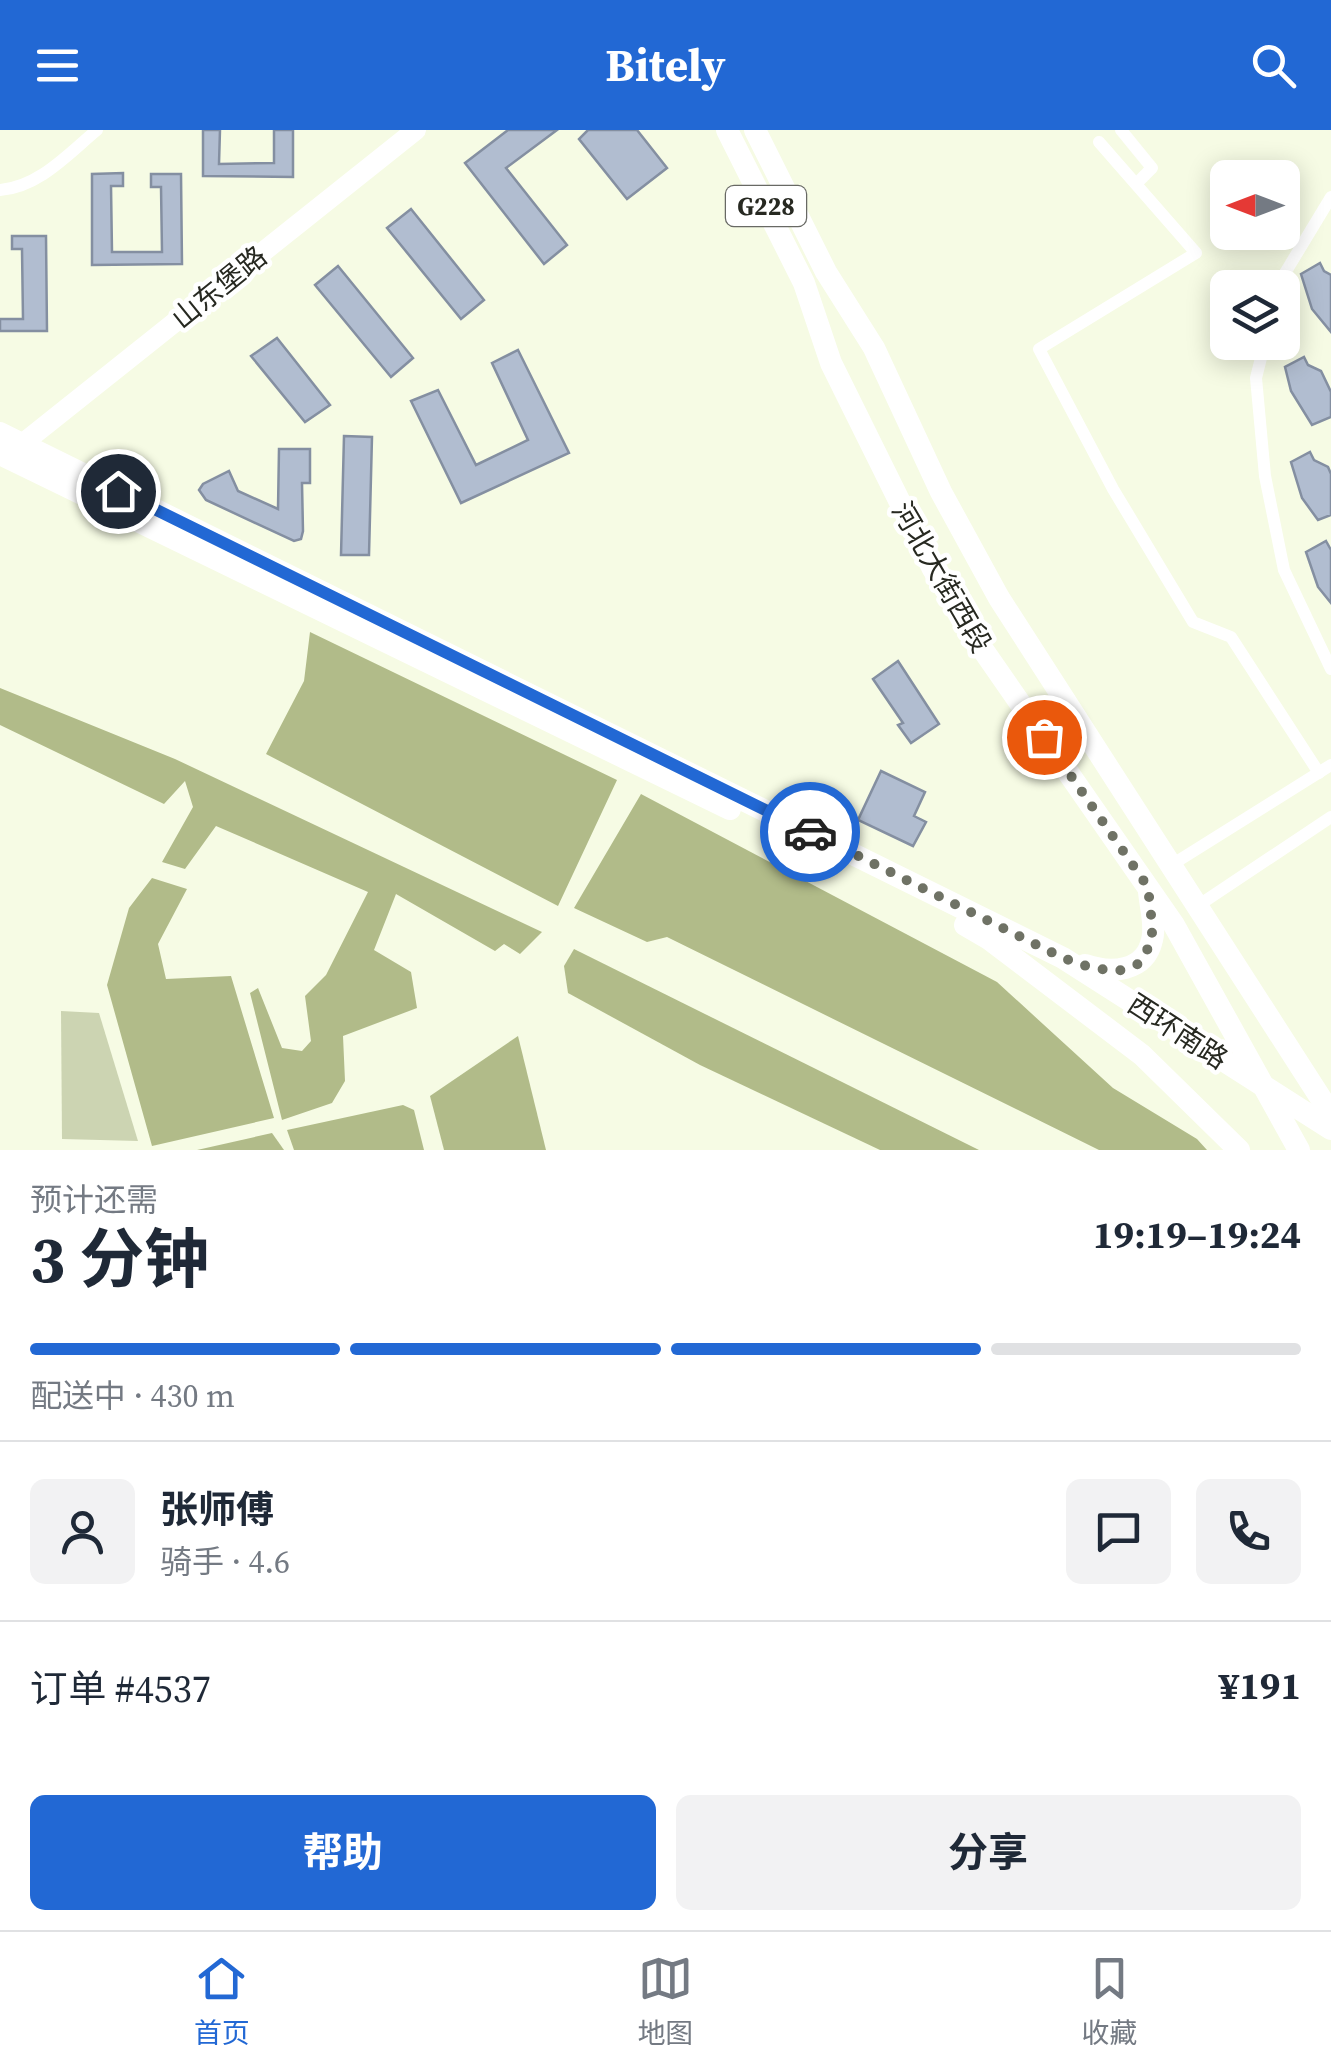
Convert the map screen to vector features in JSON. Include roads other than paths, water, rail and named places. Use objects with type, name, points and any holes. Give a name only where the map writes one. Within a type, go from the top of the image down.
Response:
[{"type":"highway","name":"河北大街西段","points":[[755,130],[826,272],[874,348],[941,492],[999,598],[1331,1114]]},
{"type":"highway","name":"河北大街西段","points":[[728,132],[804,283],[831,363],[933,569],[981,648],[1174,925],[1299,1150]]},
{"type":"highway","name":"西环南路","points":[[0,433],[1063,958],[1331,1129]]},
{"type":"highway","name":"西环南路","points":[[0,454],[536,718],[918,898],[989,939],[1142,1055],[1238,1150]]},
{"type":"highway","points":[[1063,958],[1092,968],[1118,971],[1138,964],[1152,942],[1148,887]]},
{"type":"main road","name":"山东堡路","points":[[22,444],[416,130]]},
{"type":"street","points":[[0,190],[18,189],[39,177],[98,130]]},
{"type":"street","points":[[1122,130],[1152,168],[1136,184]]},
{"type":"street","points":[[1100,142],[1196,254],[1039,350],[1114,489],[1193,622],[1231,636],[1325,769],[1173,864]]},
{"type":"street","points":[[1287,270],[1331,197]]},
{"type":"street","points":[[1260,360],[1256,378],[1265,476],[1284,570],[1331,669]]},
{"type":"street","points":[[1199,904],[1331,817]]}]
